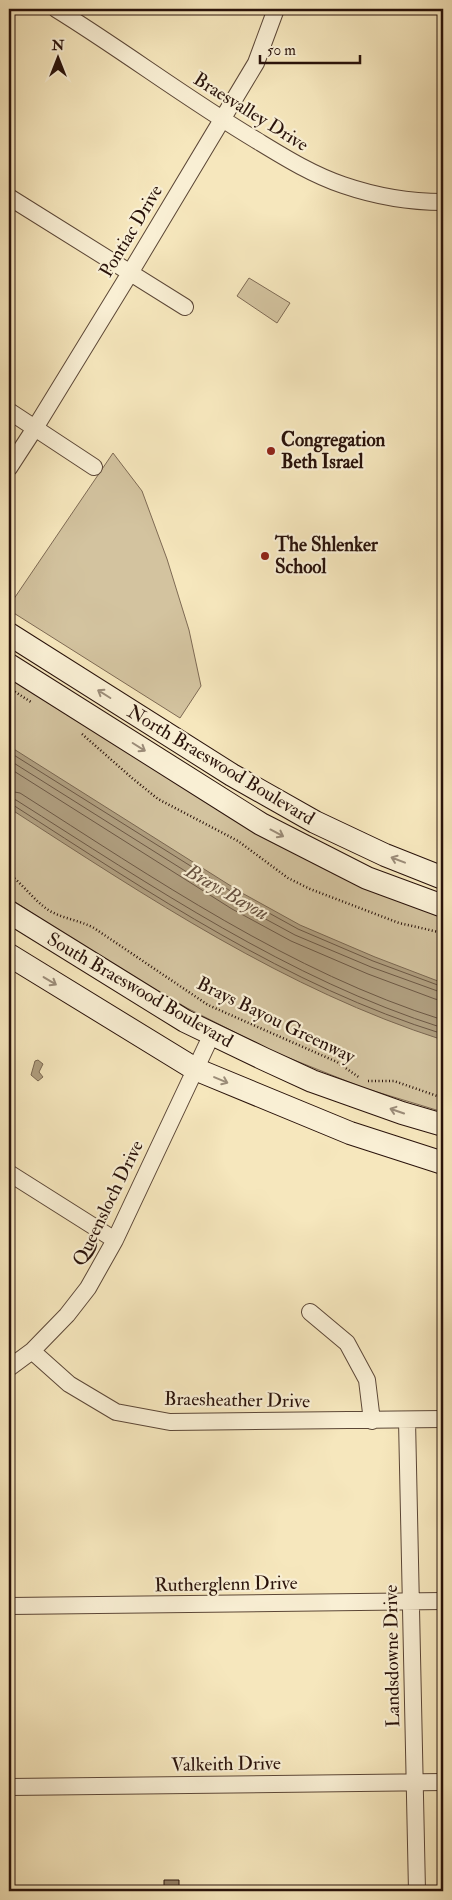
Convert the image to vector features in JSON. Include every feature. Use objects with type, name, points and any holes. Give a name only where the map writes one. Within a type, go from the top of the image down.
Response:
[{"type":"main road","name":"North Braeswood Boulevard","points":[[9,634],[232,775],[315,822],[385,855],[443,878]]},
{"type":"main road","name":"North Braeswood Boulevard","points":[[9,665],[262,824],[315,853],[367,878],[443,906]]},
{"type":"main road","points":[[179,773],[193,751]]},
{"type":"main road","name":"South Braeswood Boulevard","points":[[9,912],[186,1021],[212,1034],[312,1081],[402,1113],[443,1125]]},
{"type":"main road","name":"South Braeswood Boulevard","points":[[9,955],[195,1069],[350,1133],[443,1163]]},
{"type":"street","name":"Pontiac Drive","points":[[9,468],[130,273],[256,63],[276,9]]},
{"type":"street","name":"Braesvalley Drive","points":[[60,10],[221,120],[304,169],[342,185],[373,194],[398,199],[443,202]]},
{"type":"street","points":[[9,197],[186,307]]},
{"type":"street","points":[[9,411],[94,467]]},
{"type":"street","name":"Queensloch Drive","points":[[9,1368],[32,1351],[67,1315],[88,1288],[115,1240],[212,1034]]},
{"type":"street","points":[[9,1173],[115,1240]]},
{"type":"street","points":[[310,1312],[347,1343],[367,1380],[372,1421]]},
{"type":"street","name":"Braesheather Drive","points":[[32,1351],[69,1384],[116,1412],[170,1422],[443,1420]]},
{"type":"street","name":"Landsdowne Drive","points":[[406,1420],[417,1891]]},
{"type":"street","name":"Rutherglenn Drive","points":[[9,1606],[443,1601]]},
{"type":"street","name":"Valkeith Drive","points":[[9,1787],[443,1782]]},
{"type":"path","points":[[9,688],[34,703]]},
{"type":"path","points":[[81,733],[158,799],[238,842],[288,878],[310,889],[399,922],[443,934]]},
{"type":"path","name":"Brays Bayou Greenway","points":[[9,874],[51,911],[61,917],[81,921],[94,928],[208,1005],[337,1062],[362,1079],[368,1081],[394,1081],[443,1098]]},
{"type":"shaded area","points":[[249,278],[290,303],[277,323],[237,296]]},
{"type":"shaded area","points":[[113,453],[142,491],[167,559],[189,630],[201,686],[180,718],[9,610],[9,606]]},
{"type":"shaded area","points":[[9,672],[443,916],[443,1112],[364,1088],[274,1052],[187,1008],[103,959],[9,898]]},
{"type":"water","name":"Brays Bayou","points":[[9,746],[242,893],[300,925],[443,983],[443,1040],[385,1019],[328,995],[273,968],[219,939],[113,875],[9,808]]},
{"type":"water","points":[[38,1060],[43,1064],[39,1072],[43,1077],[38,1081],[31,1075],[35,1061]]},
{"type":"building","points":[[164,1880],[179,1880],[179,1891],[164,1891]]},
{"type":"place","name":"Congregation Beth Israel","points":[[271,451]]},
{"type":"place","name":"The Shlenker School","points":[[265,556]]}]
